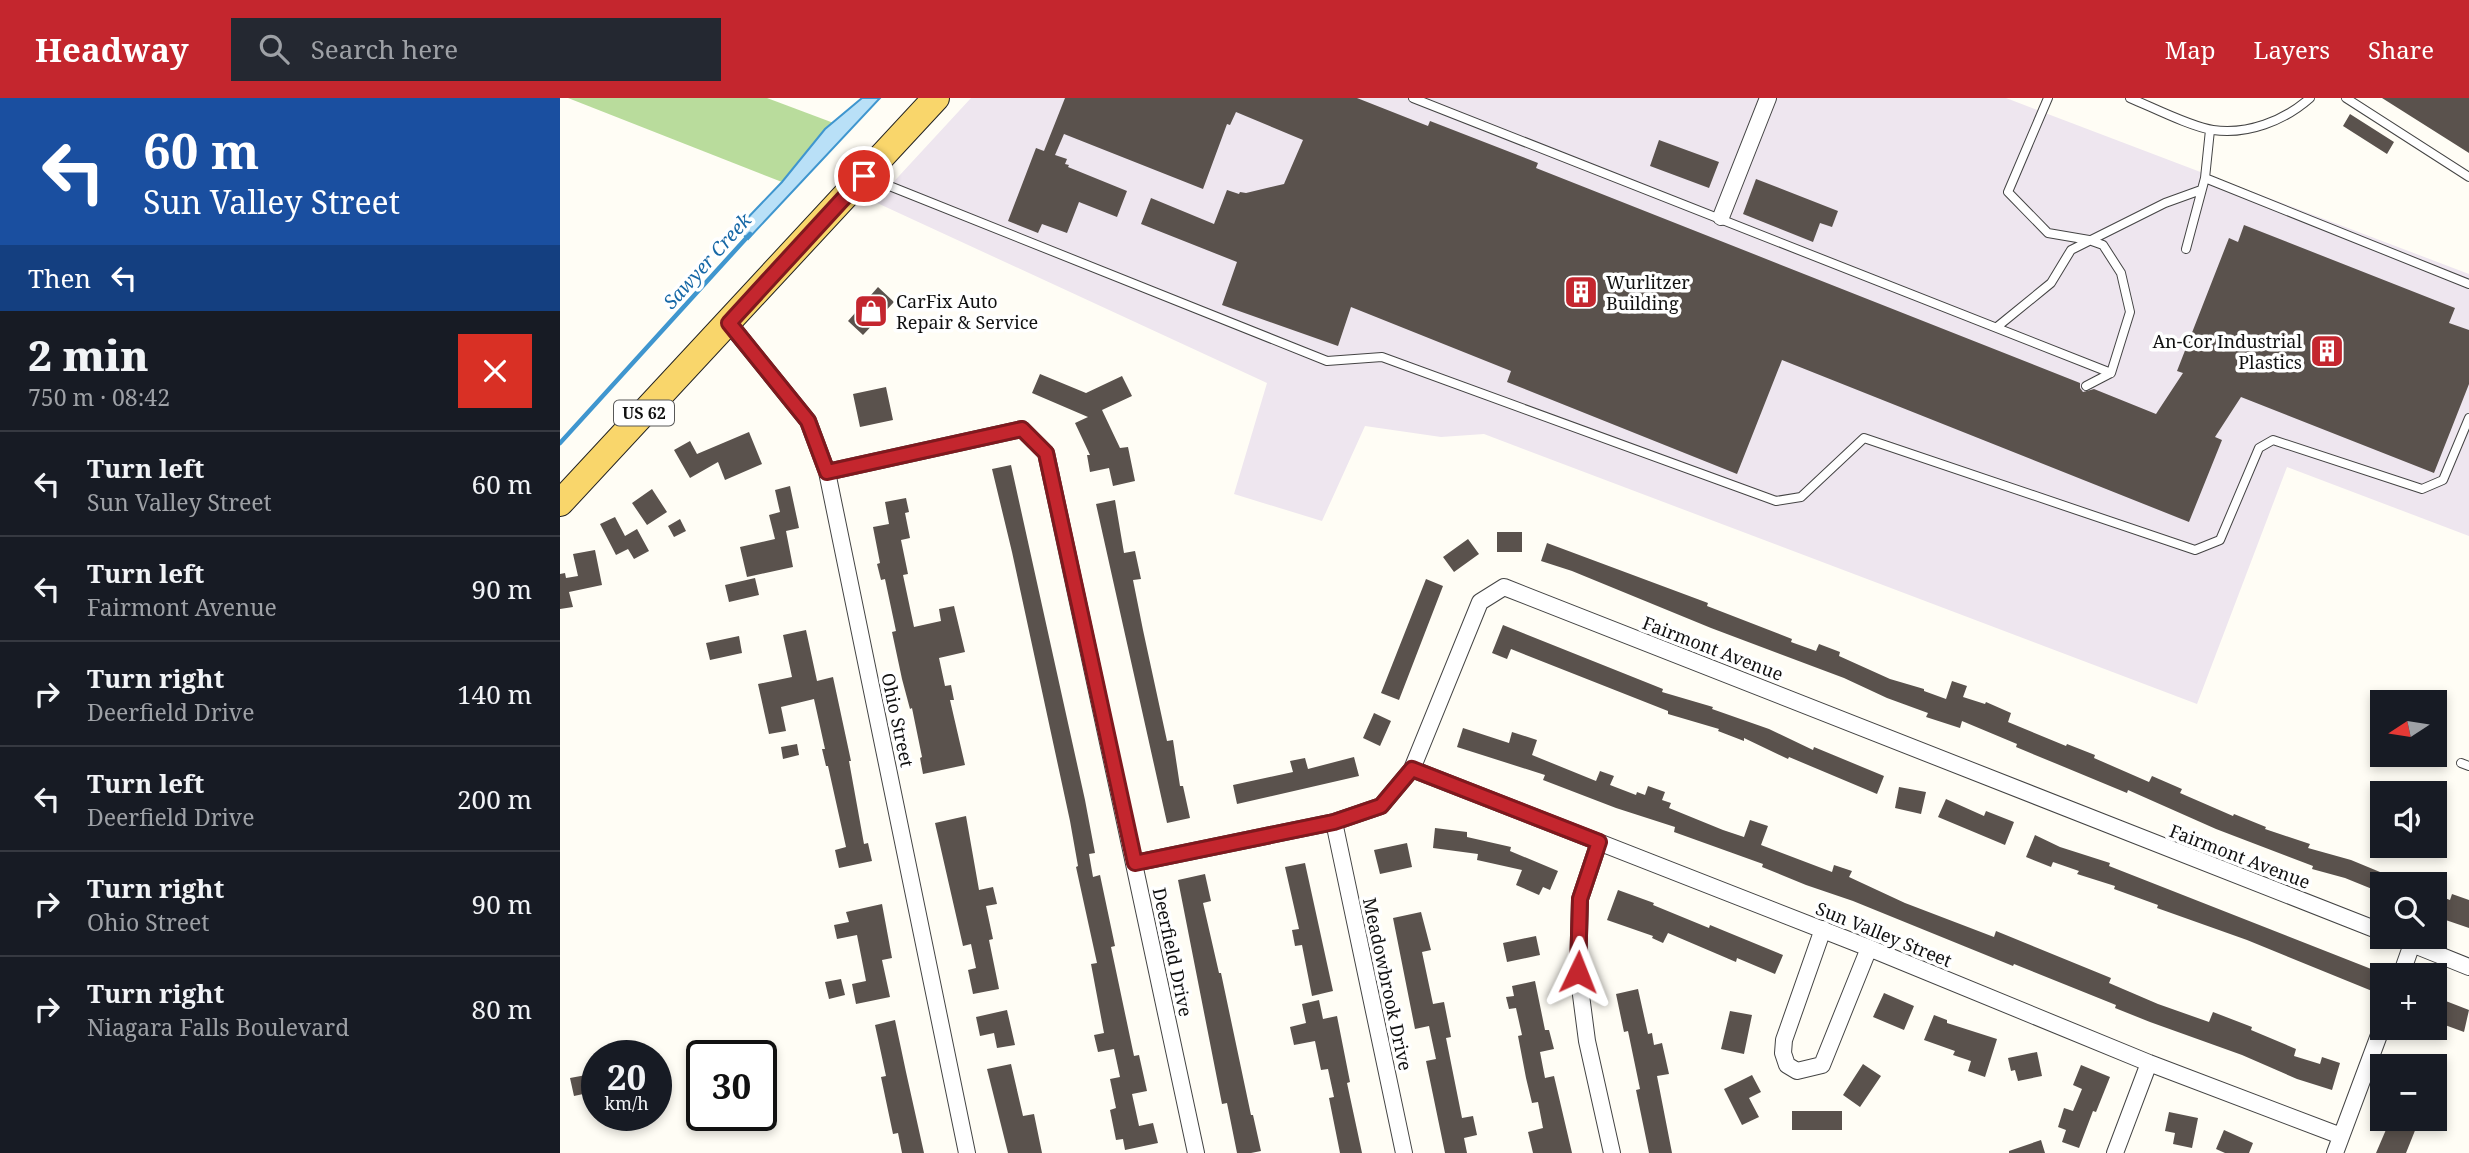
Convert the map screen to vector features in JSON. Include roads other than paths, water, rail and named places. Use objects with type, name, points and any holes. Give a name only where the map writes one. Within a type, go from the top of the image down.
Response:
[{"type":"main road","name":"US 62","points":[[560,503],[936,98]]},
{"type":"street","points":[[1721,218],[1768,98]]},
{"type":"street","name":"Ohio Street","points":[[729,323],[808,421],[827,472],[967,1153]]},
{"type":"street","name":"Deerfield Drive","points":[[827,472],[1022,429],[1046,453],[1196,1153]]},
{"type":"street","name":"Fairmont Avenue","points":[[1135,863],[1334,822],[1381,806],[1412,769],[1480,602],[1504,587],[2370,927]]},
{"type":"street","name":"Sun Valley Street","points":[[1412,769],[1823,929],[2149,1063],[2341,1136]]},
{"type":"street","name":"Meadowbrook Drive","points":[[1334,822],[1404,1153]]},
{"type":"street","points":[[1599,842],[1580,899],[1578,972],[1587,1041],[1612,1153]]},
{"type":"street","points":[[1823,929],[1784,1040],[1783,1053],[1787,1065],[1797,1071],[1822,1065],[1869,948]]},
{"type":"street","points":[[2424,949],[2469,967]]},
{"type":"street","points":[[2335,1153],[2377,1040]]},
{"type":"street","points":[[2115,1153],[2149,1063]]},
{"type":"lane","points":[[1413,98],[2112,373]]},
{"type":"lane","points":[[2048,98],[2008,192],[2048,233],[2103,245],[2121,273],[2130,312],[2112,373],[2086,386]]},
{"type":"lane","points":[[2130,98],[2210,130],[2251,129],[2290,113],[2310,98]]},
{"type":"lane","points":[[2346,98],[2469,177]]},
{"type":"lane","points":[[2186,248],[2205,178],[2210,130]]},
{"type":"lane","points":[[864,176],[1327,361],[1382,357],[1776,501],[1801,497],[1864,438],[2195,551],[2220,540],[2259,448],[2273,440],[2422,489],[2443,480],[2469,418]]},
{"type":"lane","points":[[2205,178],[2469,284]]},
{"type":"lane","points":[[1997,327],[2051,284],[2071,250],[2165,203],[2201,190]]},
{"type":"water","points":[[862,98],[880,98],[748,239],[737,229],[782,182],[825,129]]},
{"type":"waterway","name":"Sawyer Creek","points":[[560,443],[750,234]]},
{"type":"place","name":"Wurlitzer Building","points":[[1581,292]]},
{"type":"place","name":"CarFix Auto Repair & Service","points":[[871,311]]},
{"type":"place","name":"An-Cor Industrial Plastics","points":[[2327,351]]}]
